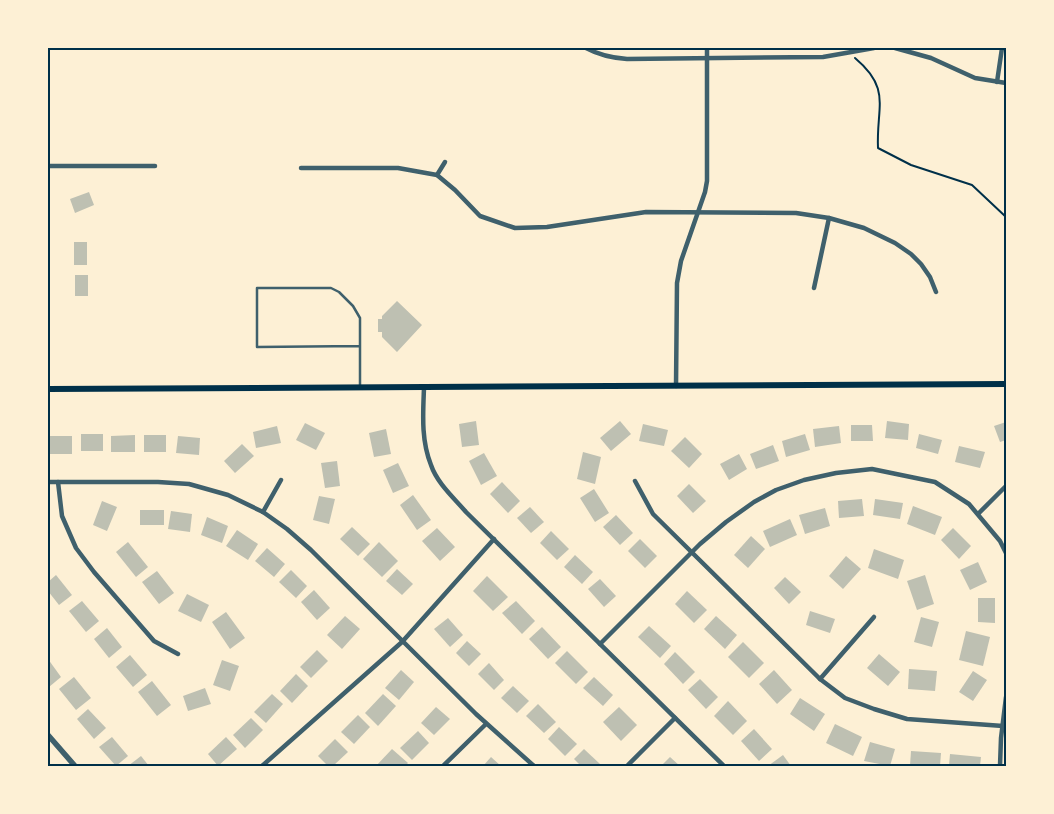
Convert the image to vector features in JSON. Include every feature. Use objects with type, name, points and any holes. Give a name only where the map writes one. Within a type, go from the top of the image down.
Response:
[{"type":"main road","points":[[48,388],[424,388],[1006,384]]},
{"type":"street","points":[[586,48],[612,58],[707,59],[823,57],[874,48]]},
{"type":"street","points":[[676,386],[677,283],[681,261],[705,192],[708,173],[707,48]]},
{"type":"street","points":[[895,48],[931,58],[975,78],[1006,84]]},
{"type":"street","points":[[996,82],[1002,48]]},
{"type":"street","points":[[437,175],[445,162]]},
{"type":"street","points":[[48,166],[155,166]]},
{"type":"street","points":[[301,168],[398,168],[437,175],[455,190],[480,216],[515,228],[547,227],[646,212],[796,213],[829,218],[864,228],[911,254],[930,277],[936,292]]},
{"type":"street","points":[[814,288],[829,218]]},
{"type":"street","points":[[424,388],[424,439],[431,467],[443,486],[494,540],[724,766]]},
{"type":"street","points":[[600,644],[726,522],[754,502],[804,480],[836,473],[872,469],[934,482],[969,504],[1000,540],[1006,552]]},
{"type":"street","points":[[263,512],[281,480]]},
{"type":"street","points":[[635,481],[653,514],[820,679],[845,698],[907,719],[1003,726]]},
{"type":"street","points":[[48,482],[158,482],[189,484],[228,495],[263,512],[287,529],[311,550],[486,724],[534,766]]},
{"type":"street","points":[[58,482],[62,516],[76,548],[94,572],[154,641],[178,654]]},
{"type":"street","points":[[978,514],[1006,486]]},
{"type":"street","points":[[262,766],[402,642],[494,540]]},
{"type":"street","points":[[820,679],[874,617]]},
{"type":"street","points":[[1000,766],[1006,697]]},
{"type":"street","points":[[627,766],[674,718]]},
{"type":"street","points":[[443,766],[486,724]]},
{"type":"street","points":[[48,734],[75,766]]},
{"type":"lane","points":[[360,346],[257,347],[257,288],[331,288],[339,292],[353,306],[360,318],[360,346],[360,388]]},
{"type":"path","points":[[848,52],[869,70],[879,91],[881,105],[878,148],[911,165],[972,185],[1006,217]]},
{"type":"building","points":[[89,192],[94,205],[75,213],[70,199]]},
{"type":"building","points":[[74,242],[87,242],[87,265],[74,265]]},
{"type":"building","points":[[75,275],[88,275],[88,296],[75,296]]},
{"type":"building","points":[[397,301],[422,325],[397,352],[382,337],[382,332],[378,332],[378,319],[382,319],[382,316]]},
{"type":"building","points":[[476,421],[479,445],[462,447],[459,424]]},
{"type":"building","points":[[620,421],[631,434],[611,451],[600,438]]},
{"type":"building","points":[[887,421],[909,424],[908,440],[885,438]]},
{"type":"building","points":[[1006,422],[1006,440],[1000,442],[994,426]]},
{"type":"building","points":[[305,423],[325,433],[316,450],[296,440]]},
{"type":"building","points":[[643,424],[668,430],[664,446],[639,441]]},
{"type":"building","points":[[851,425],[872,425],[873,441],[851,441]]},
{"type":"building","points":[[277,426],[281,443],[256,448],[253,432]]},
{"type":"building","points":[[839,426],[841,443],[815,447],[813,429]]},
{"type":"building","points":[[386,429],[391,454],[374,457],[369,433]]},
{"type":"building","points":[[81,434],[103,434],[103,451],[81,451]]},
{"type":"building","points":[[805,434],[810,450],[786,457],[782,441]]},
{"type":"building","points":[[919,434],[942,440],[938,454],[916,448]]},
{"type":"building","points":[[135,435],[135,452],[111,452],[111,436]]},
{"type":"building","points":[[144,435],[166,435],[166,452],[144,452]]},
{"type":"building","points":[[50,436],[72,436],[72,454],[49,454]]},
{"type":"building","points":[[178,436],[200,438],[199,455],[176,453]]},
{"type":"building","points":[[685,437],[702,454],[689,468],[671,451]]},
{"type":"building","points":[[242,444],[254,456],[235,473],[224,461]]},
{"type":"building","points":[[773,445],[779,461],[756,469],[750,454]]},
{"type":"building","points":[[959,446],[985,452],[980,468],[955,462]]},
{"type":"building","points":[[583,452],[601,457],[595,484],[577,479]]},
{"type":"building","points":[[484,453],[497,476],[481,485],[469,461]]},
{"type":"building","points":[[739,454],[747,469],[729,480],[720,464]]},
{"type":"building","points":[[337,461],[340,486],[325,488],[321,463]]},
{"type":"building","points":[[398,463],[409,486],[393,493],[383,470]]},
{"type":"building","points":[[502,482],[520,501],[508,513],[490,494]]},
{"type":"building","points":[[689,484],[706,501],[693,513],[677,496]]},
{"type":"building","points":[[594,489],[609,513],[595,522],[580,498]]},
{"type":"building","points":[[413,495],[431,520],[417,530],[400,505]]},
{"type":"building","points":[[319,496],[335,499],[329,524],[313,520]]},
{"type":"building","points":[[862,499],[864,516],[839,518],[838,501]]},
{"type":"building","points":[[875,499],[903,503],[900,519],[873,515]]},
{"type":"building","points":[[102,501],[117,507],[107,531],[93,525]]},
{"type":"building","points":[[913,506],[942,517],[935,535],[907,524]]},
{"type":"building","points":[[530,507],[544,522],[531,533],[517,518]]},
{"type":"building","points":[[825,508],[830,526],[805,534],[799,515]]},
{"type":"building","points":[[140,510],[164,510],[164,525],[140,525]]},
{"type":"building","points":[[171,511],[192,514],[190,532],[168,529]]},
{"type":"building","points":[[616,515],[633,533],[620,545],[603,527]]},
{"type":"building","points":[[207,517],[228,526],[222,543],[201,535]]},
{"type":"building","points":[[790,519],[797,535],[770,547],[763,531]]},
{"type":"building","points":[[352,527],[370,544],[358,556],[340,539]]},
{"type":"building","points":[[437,528],[455,547],[440,561],[422,541]]},
{"type":"building","points":[[953,528],[971,546],[959,559],[941,540]]},
{"type":"building","points":[[237,530],[258,544],[248,560],[226,546]]},
{"type":"building","points":[[551,531],[569,549],[557,560],[540,543]]},
{"type":"building","points":[[751,536],[765,549],[748,568],[734,555]]},
{"type":"building","points":[[640,539],[657,556],[645,568],[628,551]]},
{"type":"building","points":[[128,542],[148,567],[136,577],[116,552]]},
{"type":"building","points":[[379,542],[398,561],[382,577],[363,559]]},
{"type":"building","points":[[267,548],[285,564],[274,577],[255,561]]},
{"type":"building","points":[[874,549],[904,560],[898,579],[868,568]]},
{"type":"building","points":[[575,555],[593,572],[582,584],[564,567]]},
{"type":"building","points":[[846,556],[861,569],[843,589],[829,576]]},
{"type":"building","points":[[978,562],[987,582],[970,590],[960,570]]},
{"type":"building","points":[[397,569],[413,584],[402,595],[386,581]]},
{"type":"building","points":[[291,570],[307,586],[296,598],[279,582]]},
{"type":"building","points":[[157,571],[174,593],[159,604],[142,582]]},
{"type":"building","points":[[56,575],[72,595],[59,605],[48,591],[48,582]]},
{"type":"building","points":[[925,575],[934,604],[917,610],[907,581]]},
{"type":"building","points":[[487,576],[508,597],[493,611],[473,591]]},
{"type":"building","points":[[785,577],[801,592],[789,604],[774,588]]},
{"type":"building","points":[[600,579],[616,596],[604,607],[588,589]]},
{"type":"building","points":[[314,590],[330,608],[317,620],[301,602]]},
{"type":"building","points":[[687,591],[707,610],[694,623],[675,604]]},
{"type":"building","points":[[187,594],[209,605],[201,622],[178,611]]},
{"type":"building","points":[[978,598],[995,598],[995,623],[978,622]]},
{"type":"building","points":[[82,601],[99,621],[86,632],[69,611]]},
{"type":"building","points":[[516,601],[535,621],[522,634],[502,613]]},
{"type":"building","points":[[810,611],[835,619],[830,633],[806,625]]},
{"type":"building","points":[[226,612],[245,638],[230,649],[212,622]]},
{"type":"building","points":[[345,616],[360,629],[342,649],[327,635]]},
{"type":"building","points":[[716,616],[737,635],[725,649],[704,629]]},
{"type":"building","points":[[921,617],[939,622],[932,647],[914,642]]},
{"type":"building","points":[[448,618],[463,635],[450,647],[434,629]]},
{"type":"building","points":[[649,626],[671,646],[660,658],[638,637]]},
{"type":"building","points":[[542,627],[561,647],[548,659],[529,639]]},
{"type":"building","points":[[107,628],[122,647],[109,658],[94,639]]},
{"type":"building","points":[[966,631],[990,637],[983,666],[959,660]]},
{"type":"building","points":[[467,641],[481,654],[469,666],[456,653]]},
{"type":"building","points":[[743,642],[764,663],[749,678],[728,657]]},
{"type":"building","points":[[317,650],[328,661],[311,678],[300,667]]},
{"type":"building","points":[[567,651],[588,672],[576,684],[555,663]]},
{"type":"building","points":[[675,652],[695,672],[683,684],[664,664]]},
{"type":"building","points":[[879,654],[900,672],[888,686],[867,668]]},
{"type":"building","points":[[130,655],[147,675],[133,687],[116,667]]},
{"type":"building","points":[[48,659],[61,677],[49,687],[48,685]]},
{"type":"building","points":[[222,660],[239,666],[230,691],[213,685]]},
{"type":"building","points":[[489,663],[504,680],[494,690],[478,674]]},
{"type":"building","points":[[909,669],[937,671],[935,691],[908,689]]},
{"type":"building","points":[[401,670],[414,682],[399,700],[385,688]]},
{"type":"building","points":[[774,670],[792,690],[777,704],[759,684]]},
{"type":"building","points":[[973,671],[987,680],[973,701],[959,692]]},
{"type":"building","points":[[296,674],[308,686],[292,703],[280,691]]},
{"type":"building","points":[[74,677],[91,698],[76,710],[59,689]]},
{"type":"building","points":[[594,677],[613,695],[603,706],[583,688]]},
{"type":"building","points":[[700,679],[718,697],[706,709],[688,690]]},
{"type":"building","points":[[152,681],[171,705],[157,716],[138,692]]},
{"type":"building","points":[[513,686],[529,701],[517,713],[501,698]]},
{"type":"building","points":[[205,688],[211,704],[188,711],[183,696]]},
{"type":"building","points":[[272,694],[283,704],[266,723],[254,712]]},
{"type":"building","points":[[383,694],[396,706],[378,726],[365,713]]},
{"type":"building","points":[[800,698],[825,714],[814,731],[790,714]]},
{"type":"building","points":[[728,701],[747,721],[733,735],[714,716]]},
{"type":"building","points":[[538,704],[556,722],[544,733],[526,716]]},
{"type":"building","points":[[436,707],[450,719],[434,735],[421,723]]},
{"type":"building","points":[[619,707],[637,725],[621,741],[603,722]]},
{"type":"building","points":[[88,709],[106,728],[94,739],[77,719]]},
{"type":"building","points":[[358,715],[370,727],[354,744],[341,732]]},
{"type":"building","points":[[251,718],[263,730],[245,748],[233,735]]},
{"type":"building","points":[[835,724],[862,737],[853,756],[826,743]]},
{"type":"building","points":[[559,727],[577,744],[565,756],[548,739]]},
{"type":"building","points":[[754,729],[772,749],[759,761],[741,741]]},
{"type":"building","points":[[418,731],[429,743],[412,760],[400,748]]},
{"type":"building","points":[[112,737],[128,756],[116,766],[99,747]]},
{"type":"building","points":[[226,737],[237,749],[218,766],[208,754]]},
{"type":"building","points":[[335,739],[348,752],[333,766],[328,766],[318,756]]},
{"type":"building","points":[[870,742],[895,749],[890,766],[864,761]]},
{"type":"building","points":[[392,749],[408,763],[405,766],[376,766]]},
{"type":"building","points":[[584,749],[600,764],[598,766],[581,766],[574,759]]},
{"type":"building","points":[[911,751],[941,753],[940,766],[910,766]]},
{"type":"building","points":[[950,754],[981,757],[980,766],[949,766]]},
{"type":"building","points":[[783,755],[791,766],[768,766]]},
{"type":"building","points":[[141,756],[149,766],[128,766]]},
{"type":"building","points":[[491,757],[501,766],[483,766]]},
{"type":"building","points":[[670,757],[680,766],[661,766]]}]
